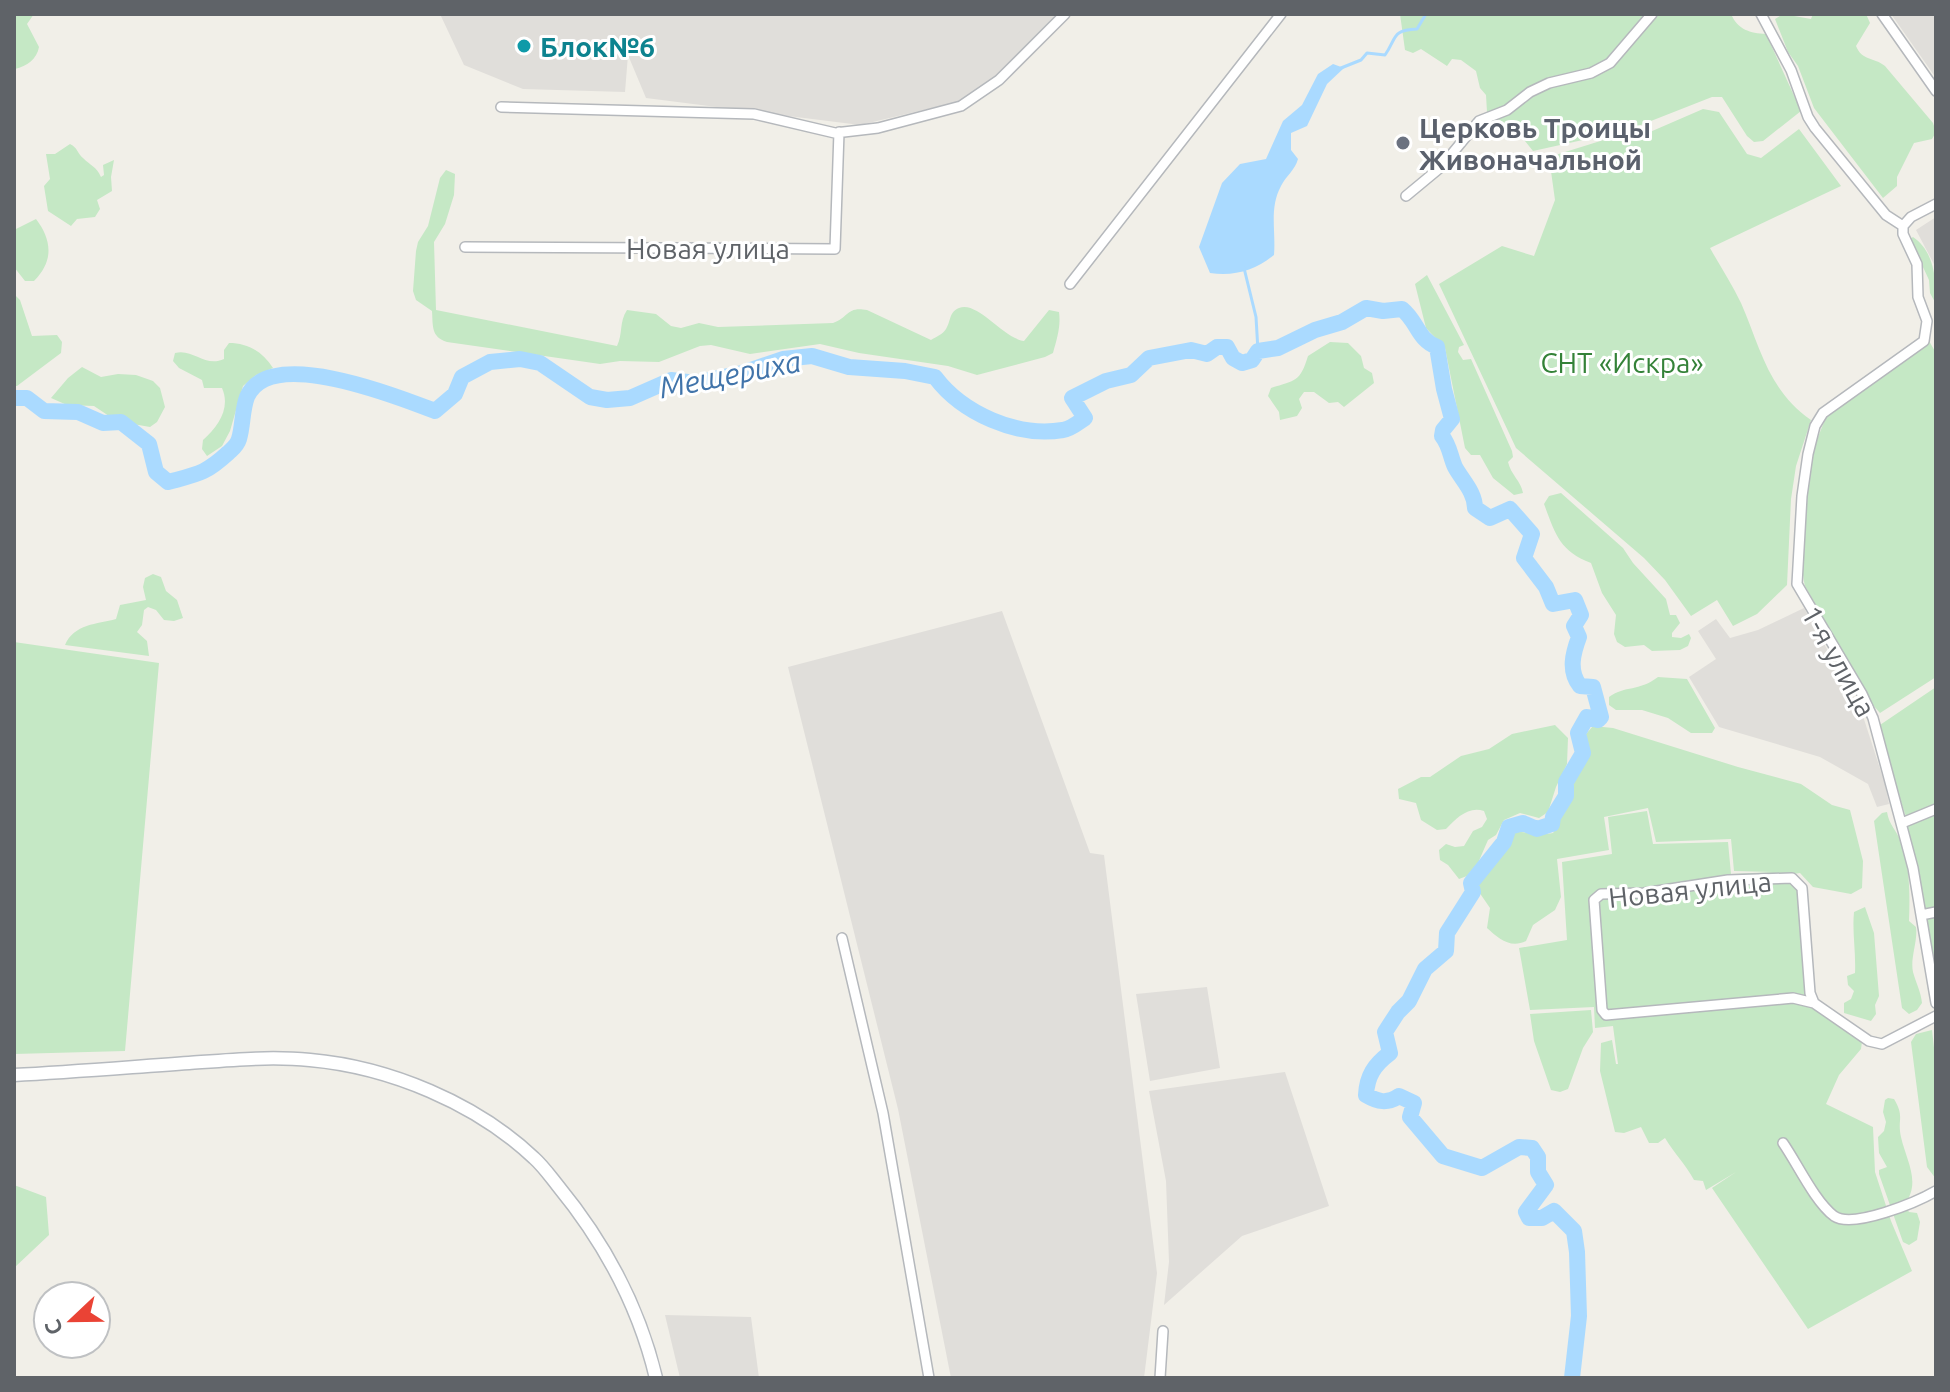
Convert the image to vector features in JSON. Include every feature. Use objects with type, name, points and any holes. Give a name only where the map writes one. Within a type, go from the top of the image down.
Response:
[{"type":"street","points":[[501,107],[754,114],[839,132],[878,128],[961,106],[999,80],[1065,14]]},
{"type":"street","points":[[1070,284],[1281,14]]},
{"type":"street","points":[[1406,196],[1441,167],[1479,121],[1507,110],[1530,92],[1549,83],[1591,73],[1610,63],[1652,14]]},
{"type":"street","points":[[1761,14],[1791,70],[1808,117],[1886,215],[1903,226],[1911,217],[1936,204]]},
{"type":"street","points":[[1882,14],[1936,91]]},
{"type":"street","name":"Новая улица","points":[[465,247],[835,249],[839,132]]},
{"type":"street","name":"1-я улица","points":[[1903,226],[1903,234],[1917,264],[1918,297],[1927,321],[1924,341],[1823,413],[1815,426],[1808,454],[1798,537],[1797,584],[1868,706],[1913,868],[1936,1003]]},
{"type":"street","points":[[1902,823],[1936,809]]},
{"type":"street","name":"Новая улица","points":[[1814,1003],[1810,993],[1802,888],[1792,878],[1728,880],[1644,893],[1601,894],[1594,900],[1602,1010],[1606,1015],[1793,998],[1814,1003],[1869,1041],[1882,1044],[1936,1016]]},
{"type":"street","points":[[1921,915],[1936,912]]},
{"type":"street","points":[[842,938],[883,1113],[929,1378]]},
{"type":"street","points":[[14,1075],[252,1058],[307,1059],[349,1064],[441,1097],[495,1127],[535,1159],[570,1200],[622,1283],[641,1328],[656,1378]]},
{"type":"street","points":[[1783,1143],[1822,1203],[1835,1217],[1846,1220],[1899,1209],[1936,1191]]},
{"type":"street","points":[[1160,1378],[1163,1331]]},
{"type":"shaded area","points":[[440,14],[1060,14],[1024,55],[979,92],[957,102],[860,125],[646,98],[628,55],[625,92],[523,89],[464,65]]},
{"type":"shaded area","points":[[1891,14],[1936,14],[1936,78]]},
{"type":"shaded area","points":[[1936,217],[1936,268],[1916,230]]},
{"type":"shaded area","points":[[1804,608],[1861,710],[1889,804],[1877,807],[1868,784],[1820,757],[1719,727],[1689,677],[1716,659],[1698,631],[1716,619],[1730,638],[1758,630]]},
{"type":"shaded area","points":[[1002,611],[1090,853],[1104,855],[1157,1273],[1144,1378],[951,1378],[898,1109],[788,667]]},
{"type":"shaded area","points":[[1207,987],[1220,1068],[1150,1081],[1136,994]]},
{"type":"shaded area","points":[[1285,1072],[1329,1206],[1242,1236],[1164,1305],[1169,1262],[1166,1181],[1149,1091]]},
{"type":"shaded area","points":[[665,1315],[751,1317],[759,1378],[680,1378]]},
{"type":"green space","points":[[14,14],[34,14],[27,24],[39,47],[31,61],[15,69]]},
{"type":"green space","points":[[1400,14],[1731,14],[1745,30],[1766,34],[1801,111],[1763,141],[1754,142],[1722,97],[1712,97],[1628,130],[1533,151],[1517,131],[1487,112],[1486,95],[1480,88],[1476,71],[1461,60],[1452,59],[1447,66],[1421,49],[1413,53],[1405,50]]},
{"type":"green space","points":[[1783,14],[1811,19],[1813,14],[1866,14],[1870,23],[1856,46],[1859,51],[1885,66],[1933,123],[1936,132],[1932,139],[1914,143],[1897,177],[1897,186],[1883,198],[1814,108],[1775,19]]},
{"type":"green space","name":"СНТ «Искра»","points":[[1703,109],[1719,112],[1747,154],[1761,158],[1799,129],[1841,186],[1710,248],[1741,303],[1775,382],[1796,408],[1811,420],[1796,466],[1791,499],[1787,585],[1757,614],[1733,626],[1717,600],[1691,616],[1665,580],[1644,558],[1516,448],[1439,284],[1502,246],[1534,256],[1555,200],[1549,157],[1610,138],[1643,135]]},
{"type":"green space","points":[[70,144],[101,177],[104,175],[103,165],[114,160],[112,191],[97,200],[100,209],[95,217],[77,219],[71,226],[48,211],[44,186],[50,179],[46,154],[55,154]]},
{"type":"green space","points":[[446,170],[455,174],[454,195],[445,224],[434,242],[436,310],[617,346],[627,310],[656,314],[671,326],[681,328],[699,323],[718,327],[833,323],[860,309],[931,340],[945,331],[953,312],[966,307],[1024,341],[1049,310],[1059,312],[1053,353],[977,375],[948,366],[820,344],[750,354],[711,345],[700,346],[659,362],[600,364],[447,342],[435,334],[432,311],[416,300],[413,291],[418,242],[428,226],[440,178]]},
{"type":"green space","points":[[36,219],[48,243],[48,258],[34,281],[25,281],[14,267],[14,230]]},
{"type":"green space","points":[[1913,237],[1930,258],[1935,276],[1936,304],[1930,293],[1929,280],[1910,239]]},
{"type":"green space","points":[[1427,275],[1464,345],[1459,347],[1458,352],[1463,360],[1471,359],[1512,451],[1513,457],[1508,462],[1523,493],[1514,495],[1493,478],[1480,455],[1471,455],[1465,448],[1445,348],[1426,328],[1415,284]]},
{"type":"green space","points":[[14,294],[20,300],[32,336],[57,335],[62,342],[61,353],[17,386],[14,386]]},
{"type":"green space","points":[[1929,341],[1936,353],[1936,677],[1880,713],[1805,586],[1802,548],[1805,498],[1815,449],[1829,414]]},
{"type":"green space","points":[[1330,342],[1348,343],[1361,356],[1364,368],[1372,373],[1374,383],[1344,407],[1338,402],[1329,403],[1314,392],[1304,392],[1299,399],[1302,408],[1297,416],[1280,420],[1279,412],[1268,396],[1271,388],[1296,379],[1308,356]]},
{"type":"green space","points":[[229,343],[254,350],[265,357],[273,368],[256,375],[243,386],[230,431],[222,446],[207,456],[202,449],[203,440],[222,417],[225,403],[222,388],[204,388],[202,380],[179,368],[173,361],[175,353],[181,352],[211,361],[224,359],[224,350]]},
{"type":"green space","points":[[82,367],[101,377],[136,375],[153,381],[160,388],[165,407],[157,422],[150,427],[133,424],[127,418],[109,416],[94,406],[67,405],[51,398]]},
{"type":"green space","points":[[1561,493],[1623,548],[1666,599],[1670,615],[1676,615],[1680,623],[1672,637],[1681,638],[1689,634],[1688,646],[1680,650],[1652,651],[1644,645],[1625,647],[1617,642],[1614,634],[1616,615],[1602,593],[1591,563],[1565,547],[1555,532],[1544,504],[1549,496]]},
{"type":"green space","points":[[153,574],[161,577],[166,591],[177,600],[183,618],[164,620],[156,610],[148,607],[144,610],[142,625],[137,632],[147,641],[149,656],[65,645],[80,629],[116,619],[120,605],[146,600],[143,587],[145,578]]},
{"type":"green space","points":[[14,642],[159,663],[125,1051],[14,1054]]},
{"type":"green space","points":[[1658,677],[1687,679],[1715,728],[1712,733],[1691,733],[1668,718],[1642,710],[1616,710],[1609,705],[1609,697],[1615,693],[1644,685]]},
{"type":"green space","points":[[1936,687],[1936,986],[1906,817],[1877,727]]},
{"type":"green space","points":[[1555,725],[1568,738],[1567,764],[1548,812],[1539,818],[1520,813],[1504,820],[1496,835],[1488,840],[1478,863],[1467,876],[1459,879],[1440,860],[1439,850],[1446,844],[1464,846],[1473,831],[1482,827],[1487,819],[1484,811],[1468,812],[1446,829],[1437,830],[1421,820],[1416,803],[1399,799],[1398,789],[1421,777],[1430,777],[1461,756],[1489,749],[1512,734]]},
{"type":"green space","points":[[1593,726],[1613,728],[1801,784],[1832,805],[1850,810],[1863,861],[1862,888],[1851,894],[1813,887],[1800,873],[1793,874],[1804,884],[1813,999],[1863,1034],[1861,1049],[1839,1075],[1826,1104],[1873,1127],[1875,1172],[1912,1271],[1808,1329],[1712,1188],[1736,1172],[1706,1190],[1703,1181],[1694,1180],[1665,1138],[1658,1143],[1649,1143],[1641,1127],[1624,1133],[1615,1132],[1600,1071],[1601,1043],[1612,1040],[1618,1064],[1613,1026],[1595,1028],[1594,1007],[1530,1010],[1519,948],[1567,940],[1562,862],[1612,854],[1608,817],[1647,811],[1653,844],[1728,842],[1731,874],[1773,872],[1734,871],[1731,839],[1656,842],[1648,808],[1604,817],[1609,850],[1557,859],[1561,897],[1555,910],[1533,925],[1526,941],[1510,943],[1487,928],[1490,908],[1477,884],[1509,842],[1512,832],[1553,833],[1558,825],[1557,816],[1566,802],[1584,756],[1586,734]]},
{"type":"green space","points":[[1887,812],[1904,851],[1909,881],[1909,921],[1916,927],[1912,967],[1922,1003],[1909,1014],[1902,1008],[1874,821]]},
{"type":"green space","points":[[1865,907],[1874,933],[1879,996],[1875,1005],[1876,1014],[1871,1021],[1844,1013],[1844,1003],[1851,999],[1854,991],[1848,985],[1847,976],[1855,973],[1854,912]]},
{"type":"green space","points":[[1591,1010],[1593,1032],[1583,1048],[1568,1089],[1560,1092],[1551,1090],[1534,1041],[1530,1014]]},
{"type":"green space","points":[[1932,1030],[1936,1065],[1936,1179],[1927,1167],[1911,1042],[1916,1034]]},
{"type":"green space","points":[[1888,1098],[1894,1099],[1899,1110],[1901,1137],[1911,1171],[1912,1188],[1904,1205],[1909,1212],[1917,1213],[1920,1222],[1917,1240],[1909,1245],[1903,1242],[1879,1174],[1879,1170],[1887,1167],[1879,1153],[1878,1137],[1884,1131],[1886,1122],[1883,1112]]},
{"type":"green space","points":[[14,1185],[46,1197],[49,1235],[14,1268]]},
{"type":"water","points":[[1333,64],[1344,68],[1327,84],[1307,126],[1291,133],[1291,150],[1298,159],[1277,194],[1274,255],[1244,271],[1210,273],[1199,247],[1222,183],[1240,164],[1266,159],[1283,121],[1302,105],[1318,74]]},
{"type":"waterway","points":[[1341,68],[1361,60],[1367,53],[1385,55],[1396,36],[1403,31],[1417,29],[1426,14]]},
{"type":"waterway","points":[[1244,268],[1256,317],[1258,351]]},
{"type":"waterway","name":"Мещериха","points":[[14,398],[27,398],[44,411],[78,412],[103,423],[121,422],[149,444],[156,472],[168,482],[207,469],[234,447],[240,434],[247,397],[260,382],[281,375],[336,379],[435,411],[455,394],[462,377],[490,362],[520,359],[540,363],[590,397],[607,400],[630,398],[671,380],[696,383],[742,373],[783,359],[812,356],[849,367],[905,371],[935,377],[946,390],[975,412],[1009,426],[1045,431],[1066,429],[1085,418],[1072,398],[1106,381],[1131,375],[1149,358],[1191,350],[1207,354],[1217,347],[1227,347],[1233,358],[1242,363],[1252,360],[1258,351],[1278,348],[1315,330],[1342,322],[1366,308],[1383,311],[1402,309],[1425,340],[1437,347],[1452,419],[1442,436],[1455,467],[1471,491],[1475,508],[1490,518],[1510,509],[1532,534],[1524,558],[1546,587],[1553,604],[1575,600],[1581,615],[1574,626],[1579,637],[1574,656],[1574,674],[1580,686],[1593,687],[1601,717],[1598,720],[1587,717],[1578,733],[1583,753],[1566,782],[1566,796],[1552,824],[1537,829],[1523,823],[1509,827],[1504,842],[1471,883],[1473,892],[1447,933],[1446,951],[1425,969],[1409,1001],[1385,1032],[1390,1053],[1372,1071],[1366,1095],[1382,1101],[1399,1096],[1414,1103],[1410,1117],[1443,1156],[1482,1168],[1519,1147],[1532,1148],[1538,1157],[1538,1172],[1546,1185],[1526,1212],[1529,1218],[1542,1218],[1554,1211],[1574,1231],[1579,1316],[1572,1378]]},
{"type":"place","name":"Блок№6","points":[[524,46]]},
{"type":"place","name":"Церковь Троицы Живоначальной","points":[[1403,143]]}]
